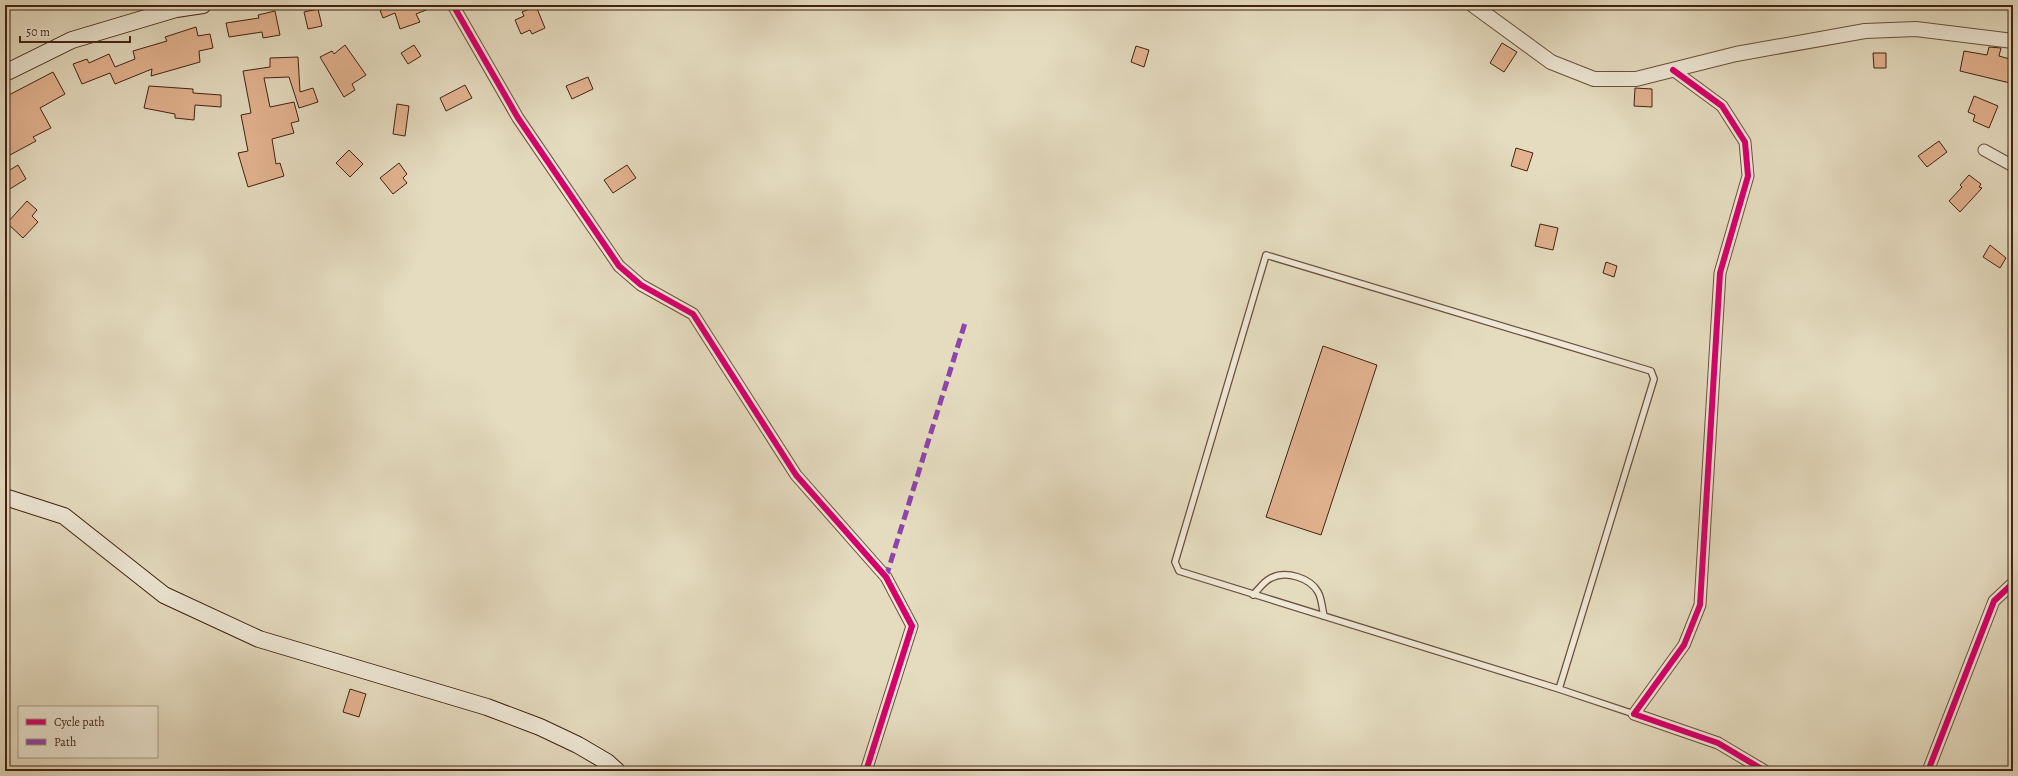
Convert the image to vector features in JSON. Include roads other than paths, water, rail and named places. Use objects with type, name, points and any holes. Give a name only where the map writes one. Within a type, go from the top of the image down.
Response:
[{"type":"main road","points":[[5,73],[72,40],[176,9],[203,5]]},
{"type":"main road","points":[[5,497],[64,516],[164,594],[259,640],[487,707],[540,727],[578,745],[607,762],[617,771]]},
{"type":"street","points":[[453,5],[518,118],[619,266],[641,285],[693,314],[796,475],[886,577],[912,626],[866,771]]},
{"type":"street","points":[[1473,5],[1551,62],[1594,79],[1636,79],[1736,54],[1865,31],[1916,29],[2013,41]]},
{"type":"street","points":[[1673,70],[1722,106],[1745,142],[1748,176],[1720,273],[1700,605],[1684,645],[1634,714],[1718,744],[1765,771]]},
{"type":"street","points":[[1984,150],[2013,166]]},
{"type":"street","points":[[1928,771],[1994,601],[2011,586]]},
{"type":"lane","points":[[1559,689],[1654,378],[1651,371],[1266,255],[1175,562],[1179,571],[1559,689],[1634,714]]},
{"type":"lane","points":[[1253,595],[1271,577],[1282,574],[1297,576],[1311,584],[1318,592],[1324,616]]}]
